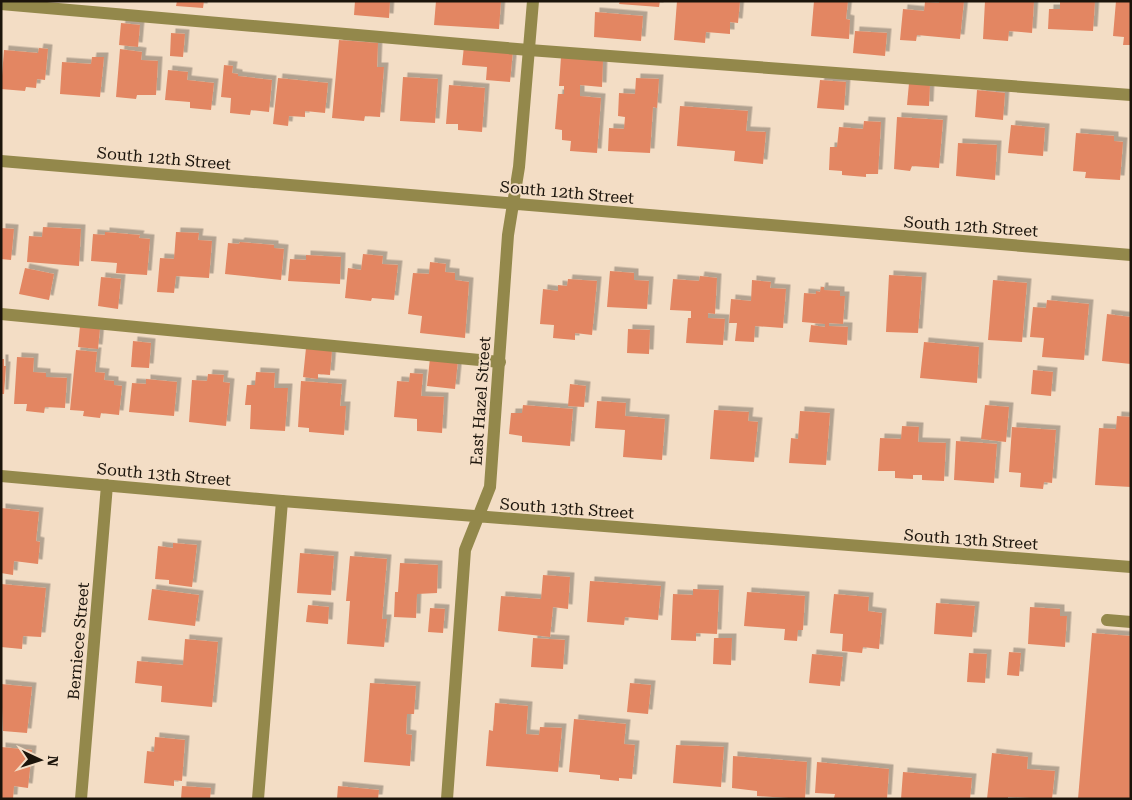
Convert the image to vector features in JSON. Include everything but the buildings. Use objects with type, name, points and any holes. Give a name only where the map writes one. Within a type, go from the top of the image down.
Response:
[{"type":"street","name":"East Hazel Street","points":[[447,799],[466,550],[490,487],[508,235],[519,167],[533,1]]},
{"type":"street","points":[[1,4],[529,50],[1131,95]]},
{"type":"street","name":"South 12th Street","points":[[1,161],[1131,255]]},
{"type":"street","points":[[1,314],[500,362]]},
{"type":"street","name":"South 13th Street","points":[[1,476],[282,501],[1131,567]]},
{"type":"street","name":"Berniece Street","points":[[81,799],[107,485]]},
{"type":"street","points":[[258,799],[282,501]]},
{"type":"street","points":[[1107,620],[1131,622]]}]
